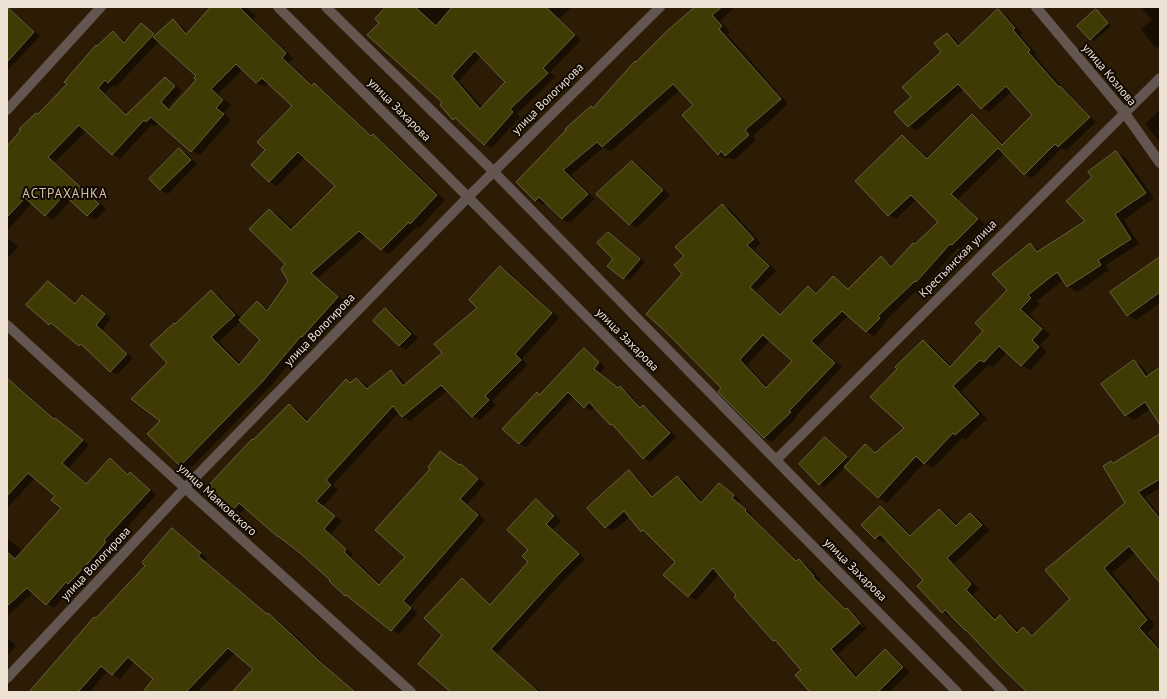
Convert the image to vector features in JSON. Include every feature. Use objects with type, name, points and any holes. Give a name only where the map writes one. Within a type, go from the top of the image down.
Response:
[{"type":"street","points":[[7,110],[101,7]]},
{"type":"street","name":"улица Захарова","points":[[278,7],[468,196],[957,692]]},
{"type":"street","name":"улица Захарова","points":[[326,7],[493,171],[1003,692]]},
{"type":"street","name":"улица Вологирова","points":[[7,678],[184,488],[468,196],[660,7]]},
{"type":"street","name":"улица Козлова","points":[[1036,7],[1124,112],[1160,163]]},
{"type":"street","name":"Крестьянская улица","points":[[776,460],[1124,112],[1160,78]]},
{"type":"street","name":"улица Маяковского","points":[[7,325],[184,488],[411,692]]},
{"type":"building","points":[[7,7],[34,32],[7,62]]},
{"type":"building","points":[[211,7],[239,7],[286,53],[282,58],[312,86],[314,83],[371,136],[373,134],[437,195],[410,224],[409,222],[381,250],[359,231],[311,273],[338,297],[302,337],[301,336],[262,382],[180,466],[147,434],[160,421],[131,399],[167,363],[150,345],[211,290],[235,315],[211,337],[239,365],[260,340],[239,320],[257,301],[267,311],[288,281],[281,269],[285,264],[249,229],[269,209],[291,230],[335,186],[298,152],[269,182],[251,165],[265,150],[257,142],[292,106],[262,78],[256,83],[236,64],[211,89],[223,100],[216,108],[224,114],[191,152],[151,117],[146,122],[144,120],[112,155],[79,125],[48,157],[99,204],[87,216],[64,195],[45,216],[25,198],[7,217],[7,146],[21,130],[19,129],[36,113],[38,114],[67,84],[64,82],[96,45],[97,46],[113,31],[124,43],[141,23],[154,34],[108,83],[105,80],[98,88],[126,115],[165,77],[175,86],[161,102],[169,110],[196,80],[194,78],[196,76],[153,37],[173,19],[186,34]]},
{"type":"building","points":[[386,7],[415,7],[436,26],[452,7],[546,7],[575,35],[543,68],[548,73],[510,109],[513,112],[484,145],[455,118],[453,120],[440,105],[442,102],[367,35],[379,23],[375,19]],"holes":[[[475,51],[505,82],[480,109],[452,76]]]},
{"type":"building","points":[[695,7],[722,7],[712,15],[722,26],[719,29],[781,99],[745,130],[749,135],[725,156],[721,151],[718,155],[682,115],[693,105],[673,84],[602,147],[597,142],[563,170],[588,194],[562,219],[539,197],[535,201],[516,182],[566,130],[565,129],[591,106],[593,108],[635,61],[636,62],[667,31]]},
{"type":"building","points":[[998,9],[1015,28],[1013,30],[1030,50],[1028,52],[1059,87],[1060,86],[1090,117],[1058,147],[1055,144],[1024,175],[998,148],[951,194],[978,219],[952,245],[950,244],[916,282],[915,281],[878,316],[880,318],[866,332],[842,311],[811,341],[835,363],[789,411],[791,412],[764,438],[718,392],[721,388],[669,335],[646,314],[682,274],[674,265],[684,256],[675,247],[722,204],[754,239],[747,245],[769,266],[750,287],[780,315],[808,286],[816,294],[833,276],[848,289],[881,256],[891,267],[913,243],[915,244],[938,222],[911,195],[888,216],[855,181],[902,135],[927,159],[972,114],[1002,145],[1032,115],[1006,86],[981,109],[958,84],[908,127],[894,112],[911,97],[902,87],[941,52],[934,43],[947,33],[958,46]],"holes":[[[763,335],[792,361],[766,388],[740,360]]]},
{"type":"building","points":[[1096,9],[1108,23],[1090,40],[1077,26]]},
{"type":"building","points":[[179,148],[191,160],[160,190],[149,179]]},
{"type":"building","points":[[1116,151],[1146,193],[1115,214],[1131,239],[1098,260],[1101,265],[1067,287],[1057,272],[1028,295],[1031,298],[1020,309],[1042,329],[1032,340],[1039,347],[1021,366],[999,346],[984,362],[980,360],[953,386],[979,414],[955,435],[953,433],[924,464],[916,456],[878,498],[844,467],[865,444],[875,453],[904,428],[870,397],[897,369],[895,367],[923,340],[950,367],[983,331],[975,323],[1007,290],[992,274],[1030,243],[1037,252],[1085,221],[1066,201],[1092,177],[1088,172]]},
{"type":"building","points":[[632,161],[663,190],[629,225],[596,194]]},
{"type":"building","points":[[608,232],[640,259],[623,279],[607,266],[613,259],[597,243]]},
{"type":"building","points":[[1160,257],[1160,292],[1127,316],[1110,292]]},
{"type":"building","points":[[500,266],[552,313],[515,354],[521,360],[485,396],[489,400],[472,417],[441,385],[402,417],[393,406],[326,480],[331,485],[316,501],[335,516],[324,529],[346,549],[344,552],[379,585],[405,557],[375,530],[430,469],[428,467],[440,451],[459,465],[461,464],[478,479],[460,499],[478,515],[403,601],[411,608],[391,631],[346,595],[345,596],[329,581],[330,580],[300,553],[278,537],[239,503],[233,510],[208,486],[252,439],[253,440],[289,404],[307,422],[346,379],[350,383],[356,378],[367,389],[391,370],[403,386],[442,353],[434,344],[477,308],[469,300]]},
{"type":"building","points":[[48,281],[75,304],[82,295],[105,314],[96,325],[127,354],[110,372],[81,344],[79,346],[51,323],[49,325],[26,305]]},
{"type":"building","points":[[385,308],[411,334],[399,346],[373,321]]},
{"type":"building","points":[[584,348],[599,362],[594,369],[618,388],[620,386],[640,408],[643,405],[670,433],[643,459],[612,424],[610,425],[589,402],[584,408],[568,392],[519,444],[502,429],[537,392],[539,395]]},
{"type":"building","points":[[1134,360],[1146,377],[1160,367],[1160,425],[1145,402],[1125,416],[1101,384]]},
{"type":"building","points":[[7,378],[54,419],[55,418],[83,440],[62,463],[86,484],[110,458],[128,475],[130,472],[150,490],[104,540],[106,542],[88,563],[68,584],[66,582],[46,605],[27,588],[7,606],[7,552],[15,559],[61,508],[51,500],[55,496],[28,473],[7,496]]},
{"type":"building","points":[[1160,434],[1160,479],[1138,492],[1160,519],[1160,583],[1129,546],[1104,568],[1147,620],[1139,628],[1160,651],[1160,692],[1027,692],[945,610],[942,613],[917,586],[923,580],[880,534],[875,539],[861,525],[880,506],[910,536],[939,509],[956,526],[970,513],[982,525],[947,558],[971,584],[966,590],[995,620],[1000,615],[1017,633],[1023,627],[1032,636],[1070,599],[1045,570],[1125,503],[1103,466],[1111,461],[1113,463]]},
{"type":"building","points":[[825,437],[847,457],[819,485],[799,464]]},
{"type":"building","points":[[629,470],[652,497],[677,476],[701,503],[719,483],[734,495],[732,498],[746,510],[745,511],[796,561],[799,559],[814,576],[813,577],[845,609],[847,608],[860,623],[831,649],[856,678],[885,649],[903,667],[878,692],[810,692],[795,675],[801,670],[734,597],[736,595],[713,568],[688,597],[663,575],[675,562],[643,530],[641,532],[624,511],[605,528],[587,508]]},
{"type":"building","points":[[536,499],[554,516],[546,524],[579,554],[491,649],[538,692],[451,692],[418,664],[442,635],[424,618],[462,578],[490,605],[528,562],[522,556],[528,550],[507,530]]},
{"type":"building","points":[[172,528],[201,553],[198,556],[267,614],[268,613],[320,662],[355,692],[232,692],[253,669],[228,648],[186,692],[143,692],[153,679],[128,657],[112,675],[101,666],[78,692],[29,692],[94,617],[96,618],[145,566],[142,563]]},
{"type":"district","name":"АСТРАХАНКА","points":[[65,194]]}]
